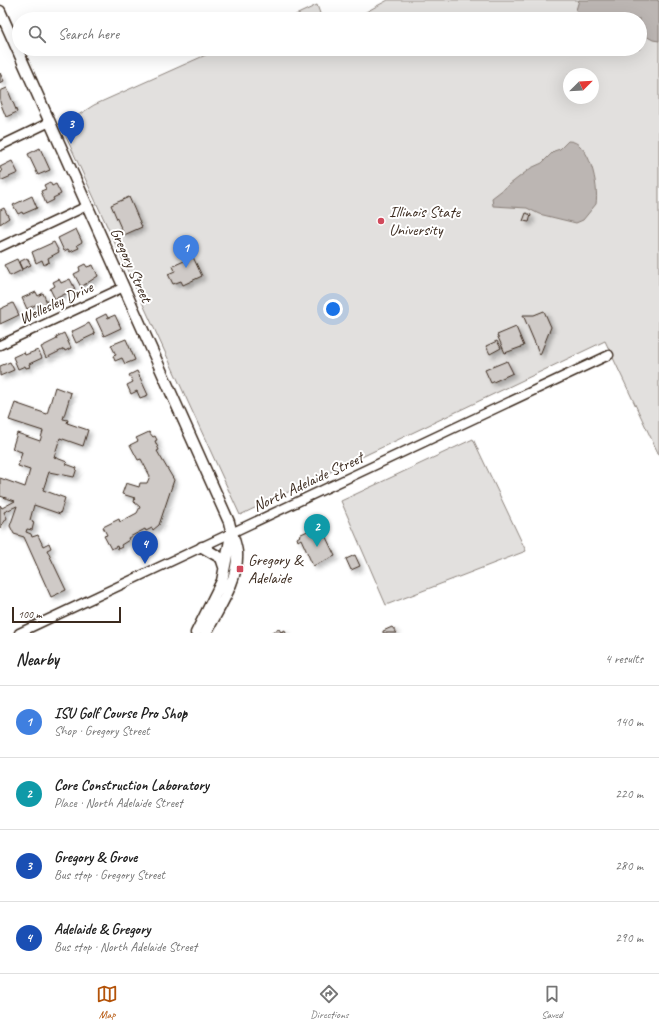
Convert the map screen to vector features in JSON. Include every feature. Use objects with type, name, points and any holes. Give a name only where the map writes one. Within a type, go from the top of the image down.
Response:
[{"type":"main road","name":"Gregory Street","points":[[0,11],[12,38]]},
{"type":"main road","name":"Gregory Street","points":[[20,56],[224,511],[237,552],[234,572],[229,588],[206,633]]},
{"type":"main road","name":"Gregory Street","points":[[196,633],[222,581],[231,533]]},
{"type":"main road","points":[[202,547],[221,558],[225,569]]},
{"type":"street","points":[[0,146],[50,122]]},
{"type":"street","points":[[0,247],[88,206]]},
{"type":"street","name":"Wellesley Drive","points":[[0,345],[124,287]]},
{"type":"street","name":"North Adelaide Street","points":[[19,633],[609,355]]},
{"type":"shaded area","name":"Illinois State University","points":[[388,0],[659,0],[659,455],[605,341],[240,515],[61,126],[94,105],[203,56],[647,56],[647,12],[366,12]]},
{"type":"shaded area","points":[[579,0],[657,0],[659,2],[659,41],[647,37],[647,12],[577,12],[576,10]]},
{"type":"shaded area","points":[[317,5],[320,12],[302,12]]},
{"type":"shaded area","points":[[568,141],[576,143],[582,148],[587,156],[594,176],[597,196],[596,204],[583,220],[576,223],[539,214],[527,208],[493,206],[492,198],[531,168],[542,163],[554,151],[560,149]]},
{"type":"shaded area","points":[[473,439],[526,551],[386,605],[341,501]]},
{"type":"building","points":[[0,73],[4,81],[0,83]]},
{"type":"building","points":[[7,88],[17,112],[6,117],[0,102],[0,91]]},
{"type":"building","points":[[40,148],[50,170],[38,175],[28,154]]},
{"type":"building","points":[[12,161],[18,173],[0,181],[0,173],[2,172],[0,167]]},
{"type":"building","points":[[50,182],[52,186],[56,184],[61,194],[46,204],[41,191],[46,189],[44,185]]},
{"type":"building","points":[[32,196],[37,208],[23,214],[22,212],[18,214],[13,205]]},
{"type":"building","points":[[129,197],[142,227],[124,235],[111,205]]},
{"type":"building","points":[[4,208],[9,218],[0,224],[0,210]]},
{"type":"building","points":[[526,213],[531,215],[529,222],[523,221]]},
{"type":"building","points":[[76,229],[82,242],[77,245],[79,248],[70,252],[68,249],[64,251],[58,238]]},
{"type":"building","points":[[54,242],[59,252],[48,258],[49,262],[44,265],[42,260],[36,263],[32,252]]},
{"type":"building","points":[[193,257],[202,276],[183,285],[181,281],[173,284],[168,274],[175,271],[173,266]]},
{"type":"building","points":[[27,258],[31,265],[22,269],[19,262]]},
{"type":"building","points":[[17,259],[22,270],[10,276],[4,265]]},
{"type":"building","points":[[85,264],[87,267],[93,265],[98,276],[81,287],[74,274],[80,271],[79,267]]},
{"type":"building","points":[[59,279],[61,283],[70,279],[75,289],[55,299],[50,289],[55,286],[53,282]]},
{"type":"building","points":[[36,292],[38,296],[43,293],[47,303],[38,307],[37,304],[27,309],[22,298]]},
{"type":"building","points":[[13,303],[19,315],[0,324],[0,309]]},
{"type":"building","points":[[544,311],[551,327],[540,355],[523,315],[534,315]]},
{"type":"building","points":[[106,314],[108,318],[115,315],[121,328],[104,336],[96,319]]},
{"type":"building","points":[[89,323],[95,334],[76,343],[71,332]]},
{"type":"building","points":[[516,327],[524,346],[505,353],[497,335]]},
{"type":"building","points":[[64,333],[71,348],[65,351],[64,349],[46,358],[41,347],[57,339],[56,337]]},
{"type":"building","points":[[126,339],[135,360],[125,364],[122,358],[115,361],[113,356],[116,355],[111,345]]},
{"type":"building","points":[[497,341],[501,348],[490,354],[486,346]]},
{"type":"building","points":[[38,350],[42,358],[29,364],[30,367],[26,368],[25,366],[18,369],[13,357],[24,352],[25,355]]},
{"type":"building","points":[[507,361],[513,373],[491,383],[485,370]]},
{"type":"building","points":[[10,362],[14,370],[0,376],[0,366]]},
{"type":"building","points":[[137,371],[148,395],[140,398],[137,391],[131,394],[127,385],[133,382],[129,375]]},
{"type":"building","points":[[55,387],[71,393],[63,419],[68,420],[67,423],[88,430],[83,446],[60,438],[54,457],[77,468],[74,477],[49,472],[43,490],[65,498],[60,514],[34,505],[30,520],[34,522],[32,530],[27,529],[26,532],[31,534],[32,537],[38,535],[43,546],[49,543],[51,548],[47,550],[66,590],[51,597],[24,537],[14,534],[10,526],[17,506],[4,512],[7,518],[0,528],[0,505],[2,508],[15,501],[0,496],[0,478],[25,487],[30,470],[18,466],[22,452],[12,449],[17,433],[40,441],[43,431],[9,420],[15,403],[47,414]]},
{"type":"building","points":[[149,432],[153,437],[155,436],[157,440],[155,441],[159,450],[157,451],[174,480],[159,525],[153,530],[152,528],[146,531],[145,529],[128,538],[129,540],[118,549],[117,546],[111,549],[104,536],[107,535],[103,527],[119,519],[120,522],[137,513],[140,507],[134,502],[135,498],[122,494],[126,483],[139,487],[140,483],[147,483],[150,476],[141,459],[138,460],[130,445],[138,441],[136,438]]},
{"type":"building","points":[[314,528],[316,534],[323,531],[335,556],[313,566],[301,539],[298,541],[297,538],[300,536],[299,535]]},
{"type":"building","points":[[355,555],[360,566],[351,570],[346,559]]},
{"type":"building","points":[[392,627],[397,633],[383,633],[383,631]]},
{"type":"building","points":[[279,629],[281,632],[285,630],[286,633],[270,633]]},
{"type":"place","name":"Gregory & Grove","points":[[71,144]]},
{"type":"place","name":"Illinois State University","points":[[381,221]]},
{"type":"place","name":"ISU Golf Course Pro Shop","points":[[186,268]]},
{"type":"place","name":"Core Construction Laboratory","points":[[317,547]]},
{"type":"place","name":"Adelaide & Gregory","points":[[145,564]]},
{"type":"place","name":"Gregory & Adelaide","points":[[240,569]]}]
